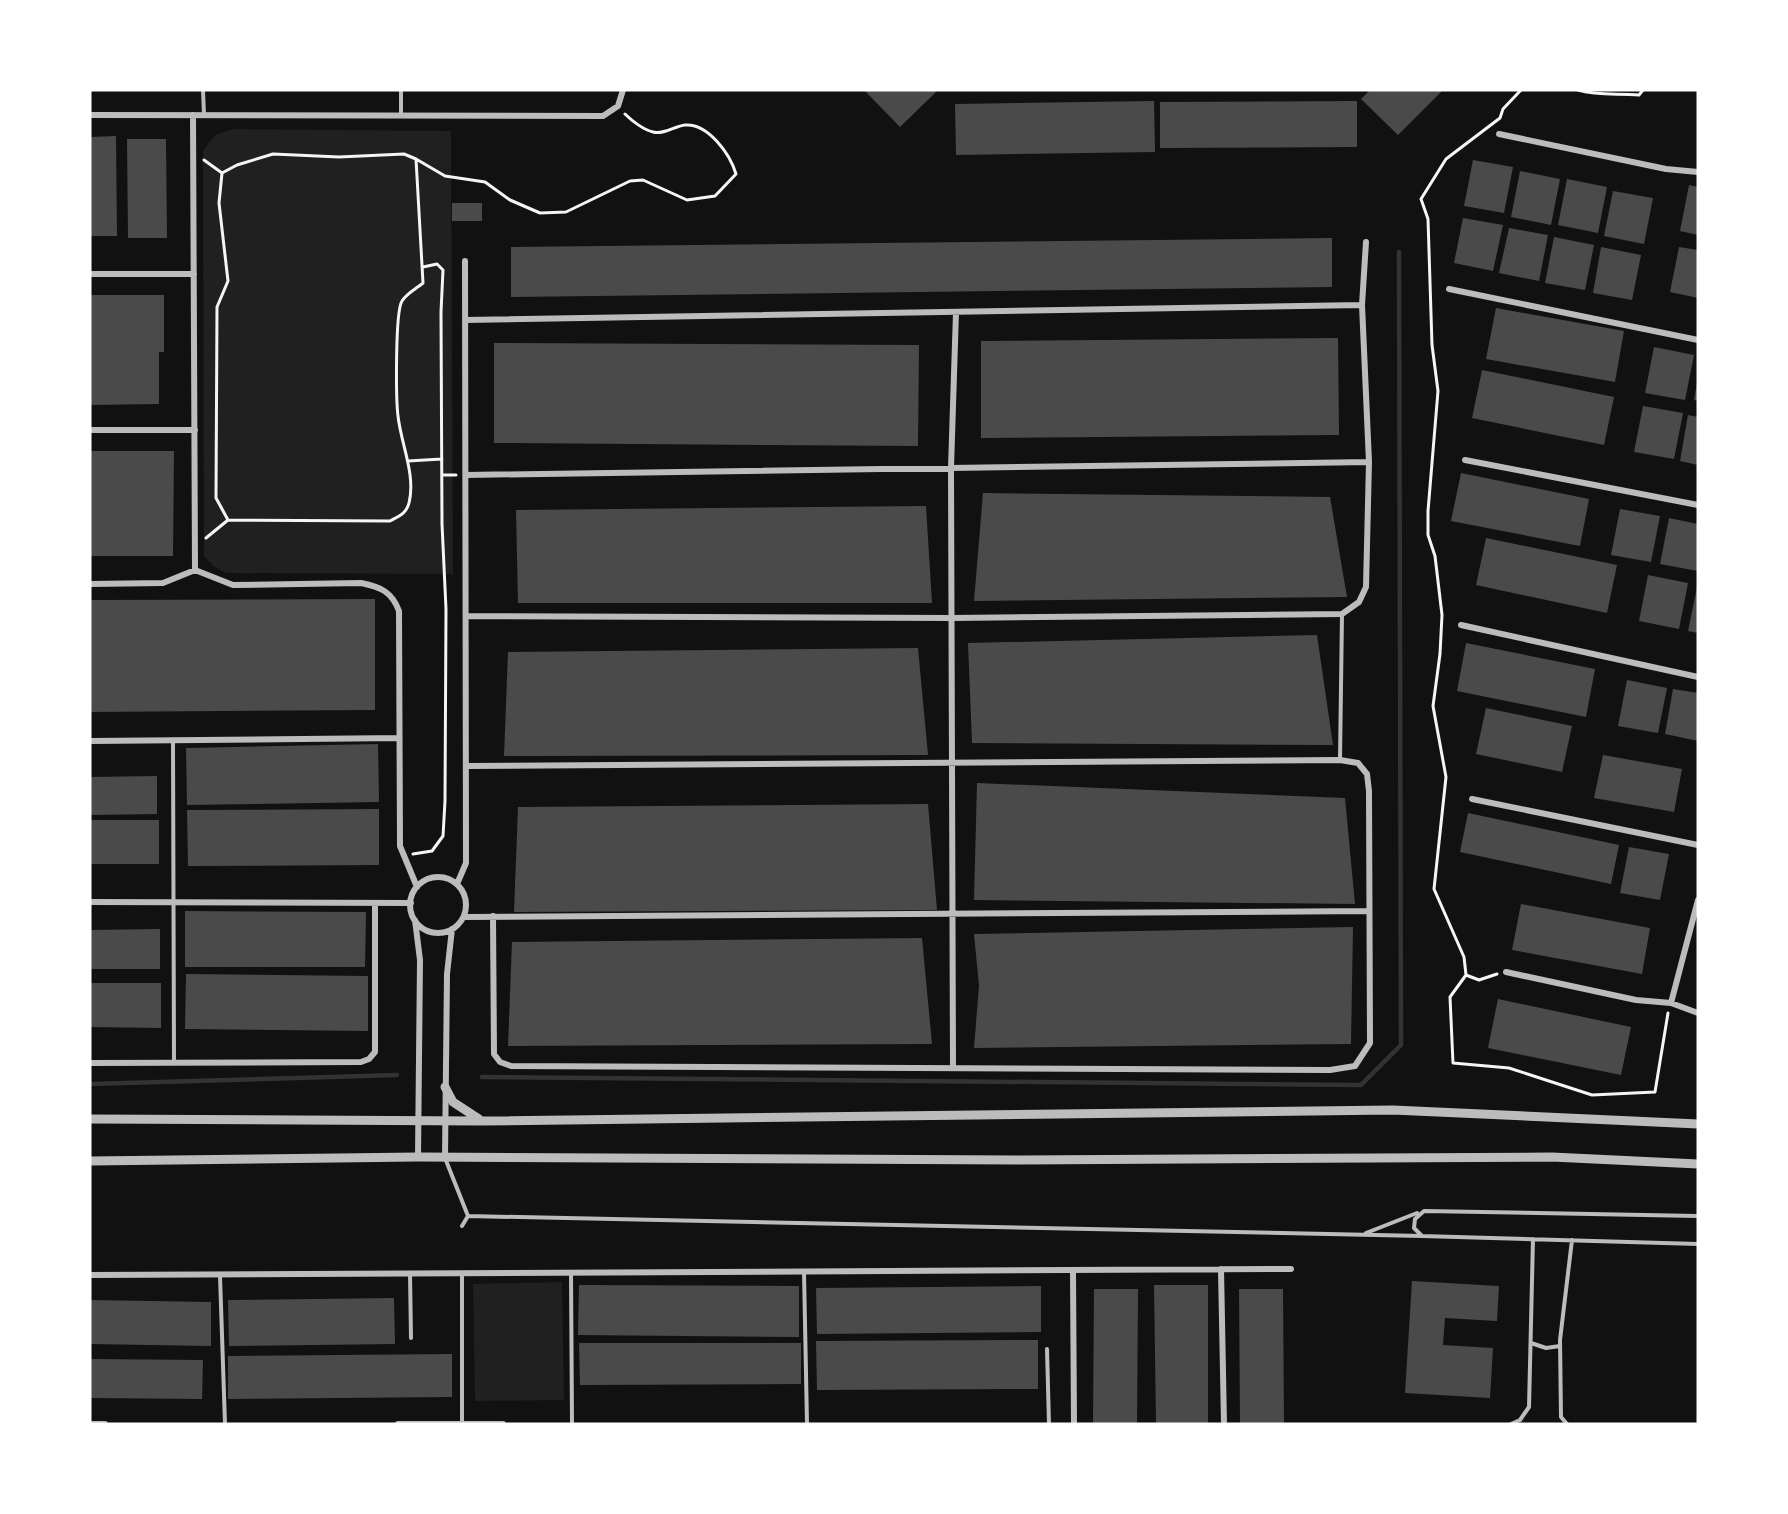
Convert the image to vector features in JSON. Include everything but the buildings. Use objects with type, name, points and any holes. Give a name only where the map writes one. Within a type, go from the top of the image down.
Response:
[{"type":"street","points":[[90,115],[603,116],[618,106],[623,90]]},
{"type":"street","points":[[193,115],[195,570]]},
{"type":"street","points":[[1499,134],[1666,169],[1698,172]]},
{"type":"street","points":[[466,616],[952,618],[1342,614],[1359,602],[1366,587],[1369,462],[1362,305],[1366,242]]},
{"type":"street","points":[[457,884],[466,862],[465,261]]},
{"type":"street","points":[[90,274],[194,274]]},
{"type":"street","points":[[1449,289],[1698,339]]},
{"type":"street","points":[[465,320],[1362,305]]},
{"type":"street","points":[[953,1067],[951,468],[956,312]]},
{"type":"street","points":[[90,430],[195,430]]},
{"type":"street","points":[[1466,460],[1698,505]]},
{"type":"street","points":[[466,475],[1369,462]]},
{"type":"street","points":[[90,584],[163,583],[195,570],[233,585],[375,585],[393,597],[399,611],[400,846],[417,887]]},
{"type":"street","points":[[1461,625],[1698,677]]},
{"type":"street","points":[[90,741],[399,738]]},
{"type":"street","points":[[466,766],[1340,760],[1358,763],[1367,774],[1369,791],[1370,1043],[1355,1066],[1330,1070],[511,1066],[500,1062],[494,1054],[493,916]]},
{"type":"street","points":[[1472,799],[1698,845]]},
{"type":"street","points":[[415,920],[428,930],[444,932],[452,929],[464,917],[466,899],[457,884],[441,877],[424,881],[417,887],[411,903],[420,960],[418,1157]]},
{"type":"street","points":[[1671,1003],[1698,900]]},
{"type":"street","points":[[90,902],[375,905],[411,903]]},
{"type":"street","points":[[90,1063],[361,1062],[369,1059],[375,1052],[375,905]]},
{"type":"street","points":[[464,917],[952,916],[1369,911]]},
{"type":"street","points":[[445,1157],[447,974],[452,929]]},
{"type":"street","points":[[1506,972],[1636,1000],[1671,1003],[1698,1013]]},
{"type":"street","points":[[445,1087],[453,1102],[481,1120]]},
{"type":"street","points":[[90,1119],[481,1120],[1393,1110],[1698,1124]]},
{"type":"street","points":[[90,1161],[418,1157],[1020,1161],[1552,1157],[1698,1164]]},
{"type":"street","points":[[1221,1269],[1224,1424]]},
{"type":"street","points":[[90,1275],[1073,1272],[1292,1269]]},
{"type":"street","points":[[1073,1272],[1074,1424]]},
{"type":"street","points":[[90,1424],[105,1424]]},
{"type":"street","points":[[398,1424],[503,1424]]},
{"type":"lane","points":[[204,90],[204,115]]},
{"type":"lane","points":[[401,90],[401,116]]},
{"type":"lane","points":[[1340,760],[1342,614]]},
{"type":"lane","points":[[173,741],[174,1064]]},
{"type":"lane","points":[[445,1157],[468,1216]]},
{"type":"lane","points":[[1362,1234],[1424,1211],[1698,1216]]},
{"type":"lane","points":[[1422,1236],[1414,1228],[1414,1219],[1424,1211]]},
{"type":"lane","points":[[462,1226],[468,1216]]},
{"type":"lane","points":[[468,1216],[1362,1234],[1698,1244]]},
{"type":"lane","points":[[1511,1424],[1520,1420],[1529,1407],[1533,1239]]},
{"type":"lane","points":[[1567,1424],[1561,1417],[1560,1346],[1572,1240]]},
{"type":"lane","points":[[804,1272],[807,1424]]},
{"type":"lane","points":[[410,1273],[411,1338]]},
{"type":"lane","points":[[571,1273],[572,1424]]},
{"type":"lane","points":[[462,1274],[462,1424]]},
{"type":"lane","points":[[220,1276],[225,1424]]},
{"type":"lane","points":[[1531,1343],[1546,1348],[1560,1346]]},
{"type":"lane","points":[[1047,1349],[1049,1424]]},
{"type":"path","points":[[1521,90],[1503,109],[1500,118],[1446,159],[1421,199],[1428,219],[1431,345],[1438,392],[1428,511],[1428,535],[1435,556],[1442,615],[1440,654],[1433,706],[1446,777],[1434,889],[1464,957],[1466,975],[1450,997],[1453,1063],[1509,1068],[1592,1095],[1654,1092],[1671,1003]]},
{"type":"path","points":[[1578,90],[1597,96],[1611,92],[1639,95],[1643,90]]},
{"type":"path","points":[[222,173],[237,165],[273,154],[339,156],[405,154],[445,176],[485,182],[510,200],[540,213],[566,212],[630,181],[643,180],[687,200],[715,196],[735,174],[732,159],[701,128],[686,125],[656,133],[650,132],[630,119],[618,106]]},
{"type":"path","points":[[194,153],[222,173]]},
{"type":"path","points":[[195,540],[209,536],[228,520],[390,521],[404,514],[409,502],[408,461],[398,416],[399,311],[402,301],[423,283],[416,159]]},
{"type":"path","points":[[222,173],[219,203],[228,281],[217,307],[216,498],[228,520]]},
{"type":"path","points":[[403,856],[432,851],[443,836],[446,609],[443,270],[437,264],[423,267]]},
{"type":"path","points":[[408,461],[443,459]]},
{"type":"path","points":[[1466,975],[1479,980],[1506,972]]},
{"type":"shaded area","points":[[233,129],[451,131],[453,574],[226,573],[213,566],[204,556],[203,151],[215,135]]},
{"type":"shaded area","points":[[562,1282],[564,1400],[475,1401],[473,1284]]},
{"type":"waterway","points":[[482,1077],[1361,1085],[1401,1045],[1399,252]]},
{"type":"waterway","points":[[90,1084],[397,1075]]}]
